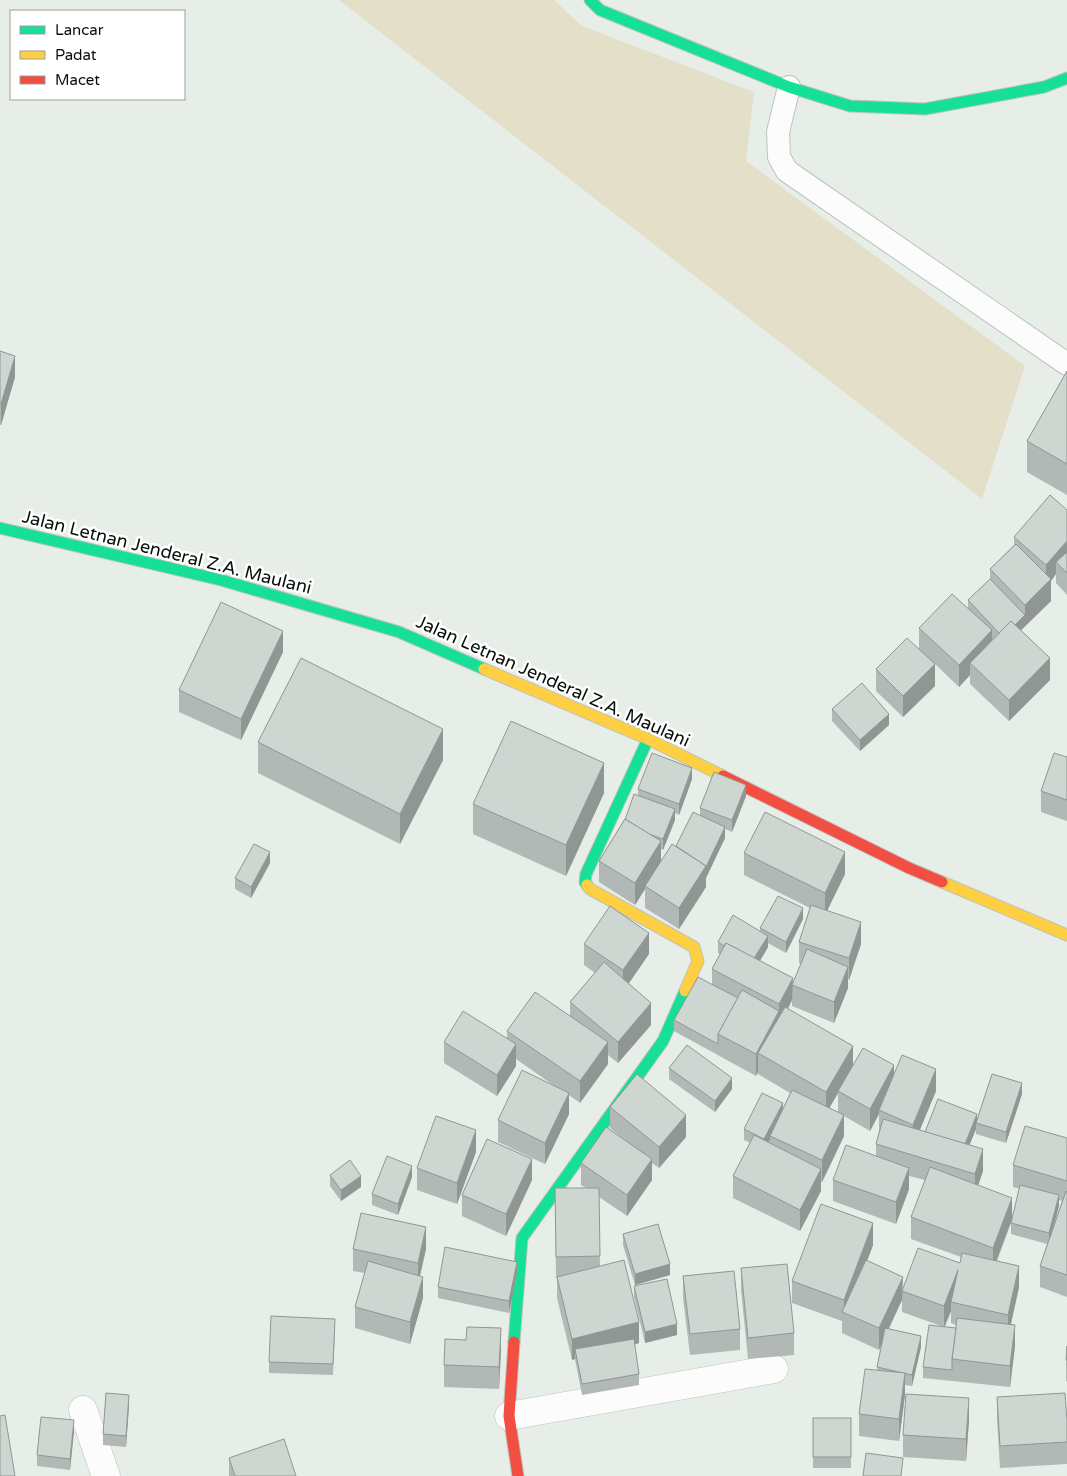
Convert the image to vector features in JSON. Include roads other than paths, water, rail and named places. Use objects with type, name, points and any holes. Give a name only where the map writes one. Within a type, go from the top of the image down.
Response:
[{"type":"street","points":[[590,0],[600,10],[789,86],[850,106],[925,109],[1044,87],[1067,78]]},
{"type":"street","name":"Jalan Letnan Jenderal Z.A. Maulani","points":[[0,528],[221,580],[399,632],[648,739],[909,868],[1067,935]]},
{"type":"street","points":[[518,1476],[509,1416],[522,1238],[663,1041],[698,961],[694,948],[590,889],[585,882],[586,874],[648,739]]},
{"type":"street","points":[[509,1416],[774,1369]]},
{"type":"street","points":[[82,1410],[106,1476]]},
{"type":"lane","points":[[789,86],[778,132],[779,157],[787,171],[1067,364]]}]
